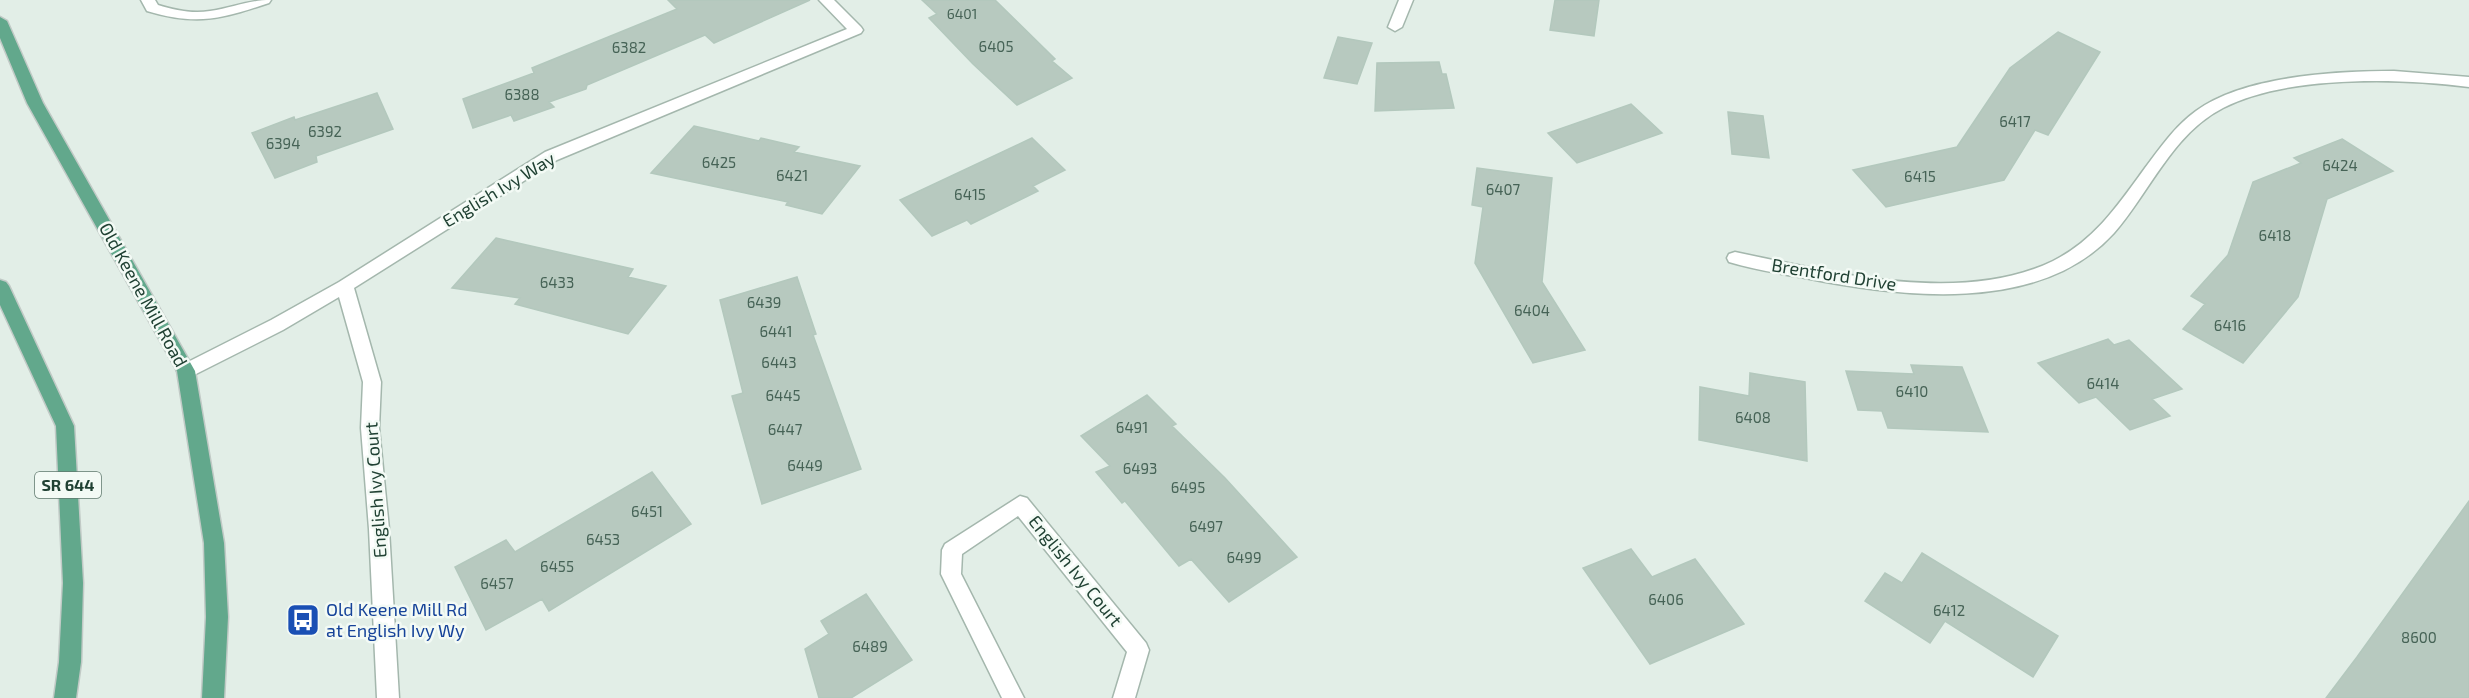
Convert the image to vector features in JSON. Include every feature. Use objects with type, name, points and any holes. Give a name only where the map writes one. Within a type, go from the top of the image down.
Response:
[{"type":"main road","name":"Old Keene Mill Road","points":[[0,21],[35,103],[186,371],[214,543],[217,617],[213,698]]},
{"type":"main road","name":"SR 644","points":[[0,285],[65,426],[73,583],[70,662],[65,698]]},
{"type":"street","points":[[148,0],[152,8],[177,16],[207,17],[264,0]]},
{"type":"street","name":"English Ivy Way","points":[[186,371],[277,325],[345,286],[551,156],[856,30],[826,0]]},
{"type":"street","points":[[1395,27],[1406,0]]},
{"type":"street","name":"Brentford Drive","points":[[1735,258],[1848,281],[1907,287],[1943,288],[2009,281],[2055,267],[2102,237],[2120,218],[2181,132],[2200,115],[2219,104],[2242,95],[2302,81],[2342,76],[2425,76],[2469,82]]},
{"type":"street","name":"English Ivy Court","points":[[345,286],[372,382],[370,428],[379,528],[388,698]]},
{"type":"street","name":"English Ivy Court","points":[[1012,698],[951,574],[952,550],[1020,504],[1138,650],[1124,698]]},
{"type":"building","points":[[668,0],[810,0],[714,43],[705,35],[587,85],[586,89],[549,102],[554,107],[514,121],[511,115],[473,128],[463,99],[534,73],[532,68],[677,9]]},
{"type":"building","points":[[922,0],[995,0],[1055,59],[1052,61],[1072,78],[1017,105],[929,18],[937,14]]},
{"type":"building","points":[[1555,0],[1599,0],[1594,36],[1550,30]]},
{"type":"building","points":[[2058,32],[2100,52],[2048,135],[2035,130],[2004,180],[1886,207],[1853,170],[1957,147],[2010,68]]},
{"type":"building","points":[[1338,37],[1372,43],[1357,84],[1324,78]]},
{"type":"building","points":[[1439,62],[1442,74],[1446,74],[1454,108],[1375,111],[1377,63]]},
{"type":"building","points":[[377,93],[393,129],[316,156],[317,162],[275,178],[252,133],[294,117],[295,120]]},
{"type":"building","points":[[1631,104],[1662,133],[1577,163],[1548,133]]},
{"type":"building","points":[[1728,112],[1763,116],[1769,158],[1732,154]]},
{"type":"building","points":[[694,126],[759,141],[761,138],[799,147],[794,152],[860,166],[822,214],[786,205],[788,202],[651,173]]},
{"type":"building","points":[[1032,138],[1065,170],[1033,186],[1038,191],[971,224],[967,220],[932,236],[900,200]]},
{"type":"building","points":[[2342,139],[2393,171],[2327,199],[2298,297],[2243,363],[2183,329],[2205,304],[2191,296],[2228,255],[2253,182],[2301,163],[2294,158]]},
{"type":"building","points":[[1477,168],[1552,178],[1542,282],[1585,350],[1533,363],[1475,263],[1483,207],[1472,205]]},
{"type":"building","points":[[496,238],[633,269],[628,277],[666,286],[628,334],[515,304],[520,298],[452,288]]},
{"type":"building","points":[[797,277],[816,334],[813,335],[861,469],[762,504],[732,396],[743,393],[720,300]]},
{"type":"building","points":[[2108,339],[2114,345],[2129,340],[2182,389],[2152,399],[2170,416],[2130,430],[2096,397],[2079,403],[2038,363]]},
{"type":"building","points":[[1911,365],[1962,367],[1988,432],[1888,428],[1882,411],[1858,410],[1846,371],[1914,374]]},
{"type":"building","points":[[1750,373],[1805,382],[1807,461],[1699,440],[1700,387],[1749,396]]},
{"type":"building","points":[[1147,395],[1176,424],[1172,426],[1225,478],[1297,557],[1229,602],[1191,559],[1179,566],[1125,501],[1122,503],[1096,472],[1110,466],[1081,436]]},
{"type":"building","points":[[652,472],[691,524],[549,611],[542,599],[486,630],[455,567],[506,540],[515,552]]},
{"type":"building","points":[[2469,501],[2469,698],[2326,698],[2357,657]]},
{"type":"building","points":[[1631,549],[1652,577],[1695,559],[1744,624],[1650,664],[1583,568]]},
{"type":"building","points":[[1922,553],[2058,636],[2033,677],[1945,621],[1930,643],[1865,601],[1885,573],[1902,583]]},
{"type":"building","points":[[866,594],[912,660],[851,698],[819,698],[805,649],[829,634],[821,621]]},
{"type":"place","name":"Old Keene Mill Rd at English Ivy Wy","points":[[303,620]]}]
